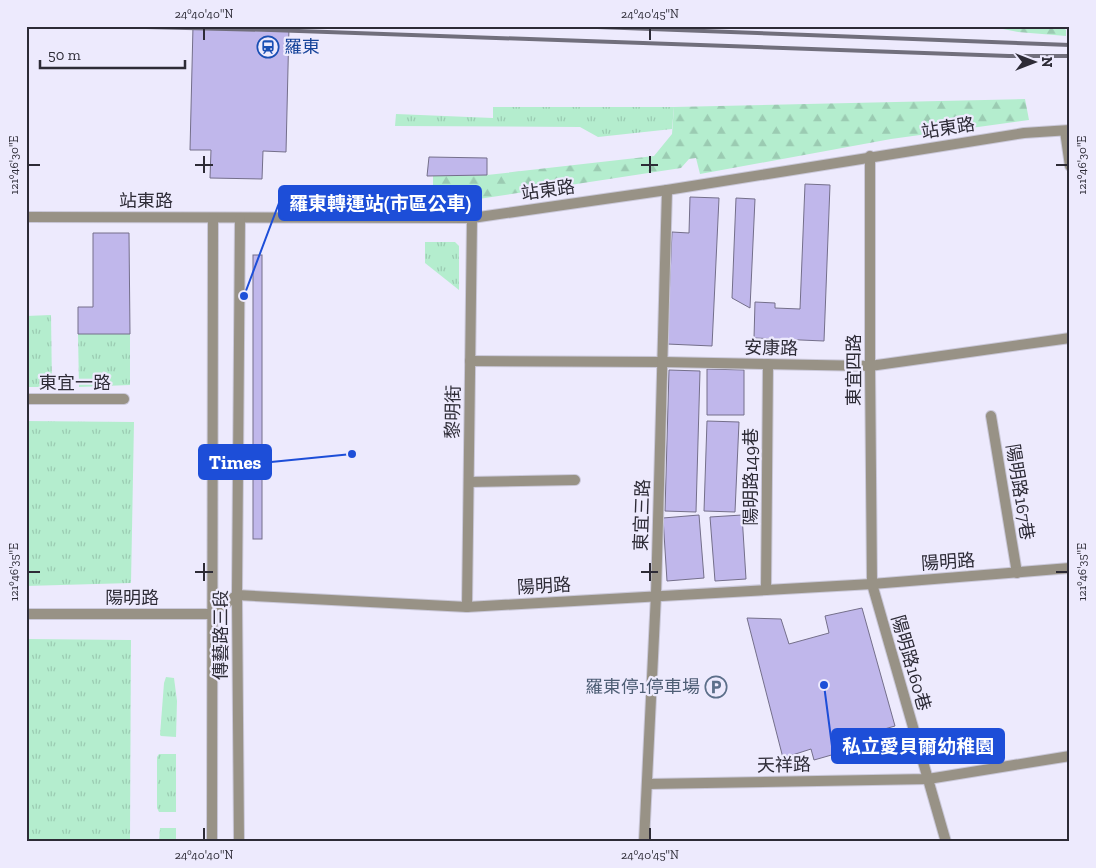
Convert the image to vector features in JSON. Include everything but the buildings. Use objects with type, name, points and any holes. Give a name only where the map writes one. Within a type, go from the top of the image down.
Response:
[{"type":"street","name":"站東路","points":[[26,217],[472,218],[667,190],[870,156],[1024,133],[1067,130]]},
{"type":"street","points":[[1067,130],[1070,166]]},
{"type":"street","name":"東宜四路","points":[[870,156],[872,584]]},
{"type":"street","name":"東宜三路","points":[[644,842],[656,596],[667,190]]},
{"type":"street","name":"傳藝路三段","points":[[212,218],[212,842]]},
{"type":"street","name":"傳藝路三段","points":[[239,842],[237,595],[240,218]]},
{"type":"street","name":"黎明街","points":[[467,607],[472,218]]},
{"type":"street","name":"安康路","points":[[470,361],[870,366],[1070,338]]},
{"type":"street","name":"陽明路149巷","points":[[766,590],[768,364]]},
{"type":"street","name":"東宜一路","points":[[26,399],[124,399]]},
{"type":"street","name":"陽明路167巷","points":[[992,416],[1017,573]]},
{"type":"street","points":[[469,482],[575,480]]},
{"type":"street","name":"陽明路","points":[[237,595],[467,607],[872,584],[1070,568]]},
{"type":"street","name":"陽明路160巷","points":[[872,584],[946,842]]},
{"type":"street","points":[[212,614],[237,595]]},
{"type":"street","name":"陽明路","points":[[26,614],[212,614]]},
{"type":"street","name":"天祥路","points":[[647,784],[928,779],[1070,756]]},
{"type":"green space","points":[[988,26],[1060,26],[1066,30],[1066,36],[1018,32]]},
{"type":"green space","points":[[1025,99],[1029,120],[891,139],[700,174],[696,158],[689,159],[681,168],[472,200],[433,201],[433,176],[487,175],[654,156],[672,134],[674,107]]},
{"type":"green space","points":[[493,107],[674,107],[672,129],[598,137],[580,127],[395,126],[396,114],[493,118]]},
{"type":"green space","points":[[425,242],[455,242],[459,246],[459,290],[425,263]]},
{"type":"green space","points":[[51,315],[52,387],[26,387],[26,316]]},
{"type":"green space","points":[[78,334],[130,334],[130,385],[79,387]]},
{"type":"green space","points":[[26,421],[134,422],[131,583],[26,586]]},
{"type":"green space","points":[[26,639],[131,640],[130,842],[26,842]]},
{"type":"green space","points":[[166,677],[174,678],[177,701],[176,737],[160,735]]},
{"type":"green space","points":[[159,754],[176,754],[176,812],[159,812],[157,808],[157,757]]},
{"type":"green space","points":[[160,828],[176,828],[176,842],[159,842]]},
{"type":"railway","points":[[106,26],[1009,56],[1070,56]]},
{"type":"railway","points":[[571,26],[1070,45]]},
{"type":"place","name":"羅東","points":[[268,47]]},
{"type":"place","name":"羅東轉運站(市區公車)","points":[[244,296]]},
{"type":"place","name":"Times","points":[[352,454]]},
{"type":"place","name":"私立愛貝爾幼稚園","points":[[824,685]]},
{"type":"place","name":"羅東停1停車場","points":[[716,687]]}]
